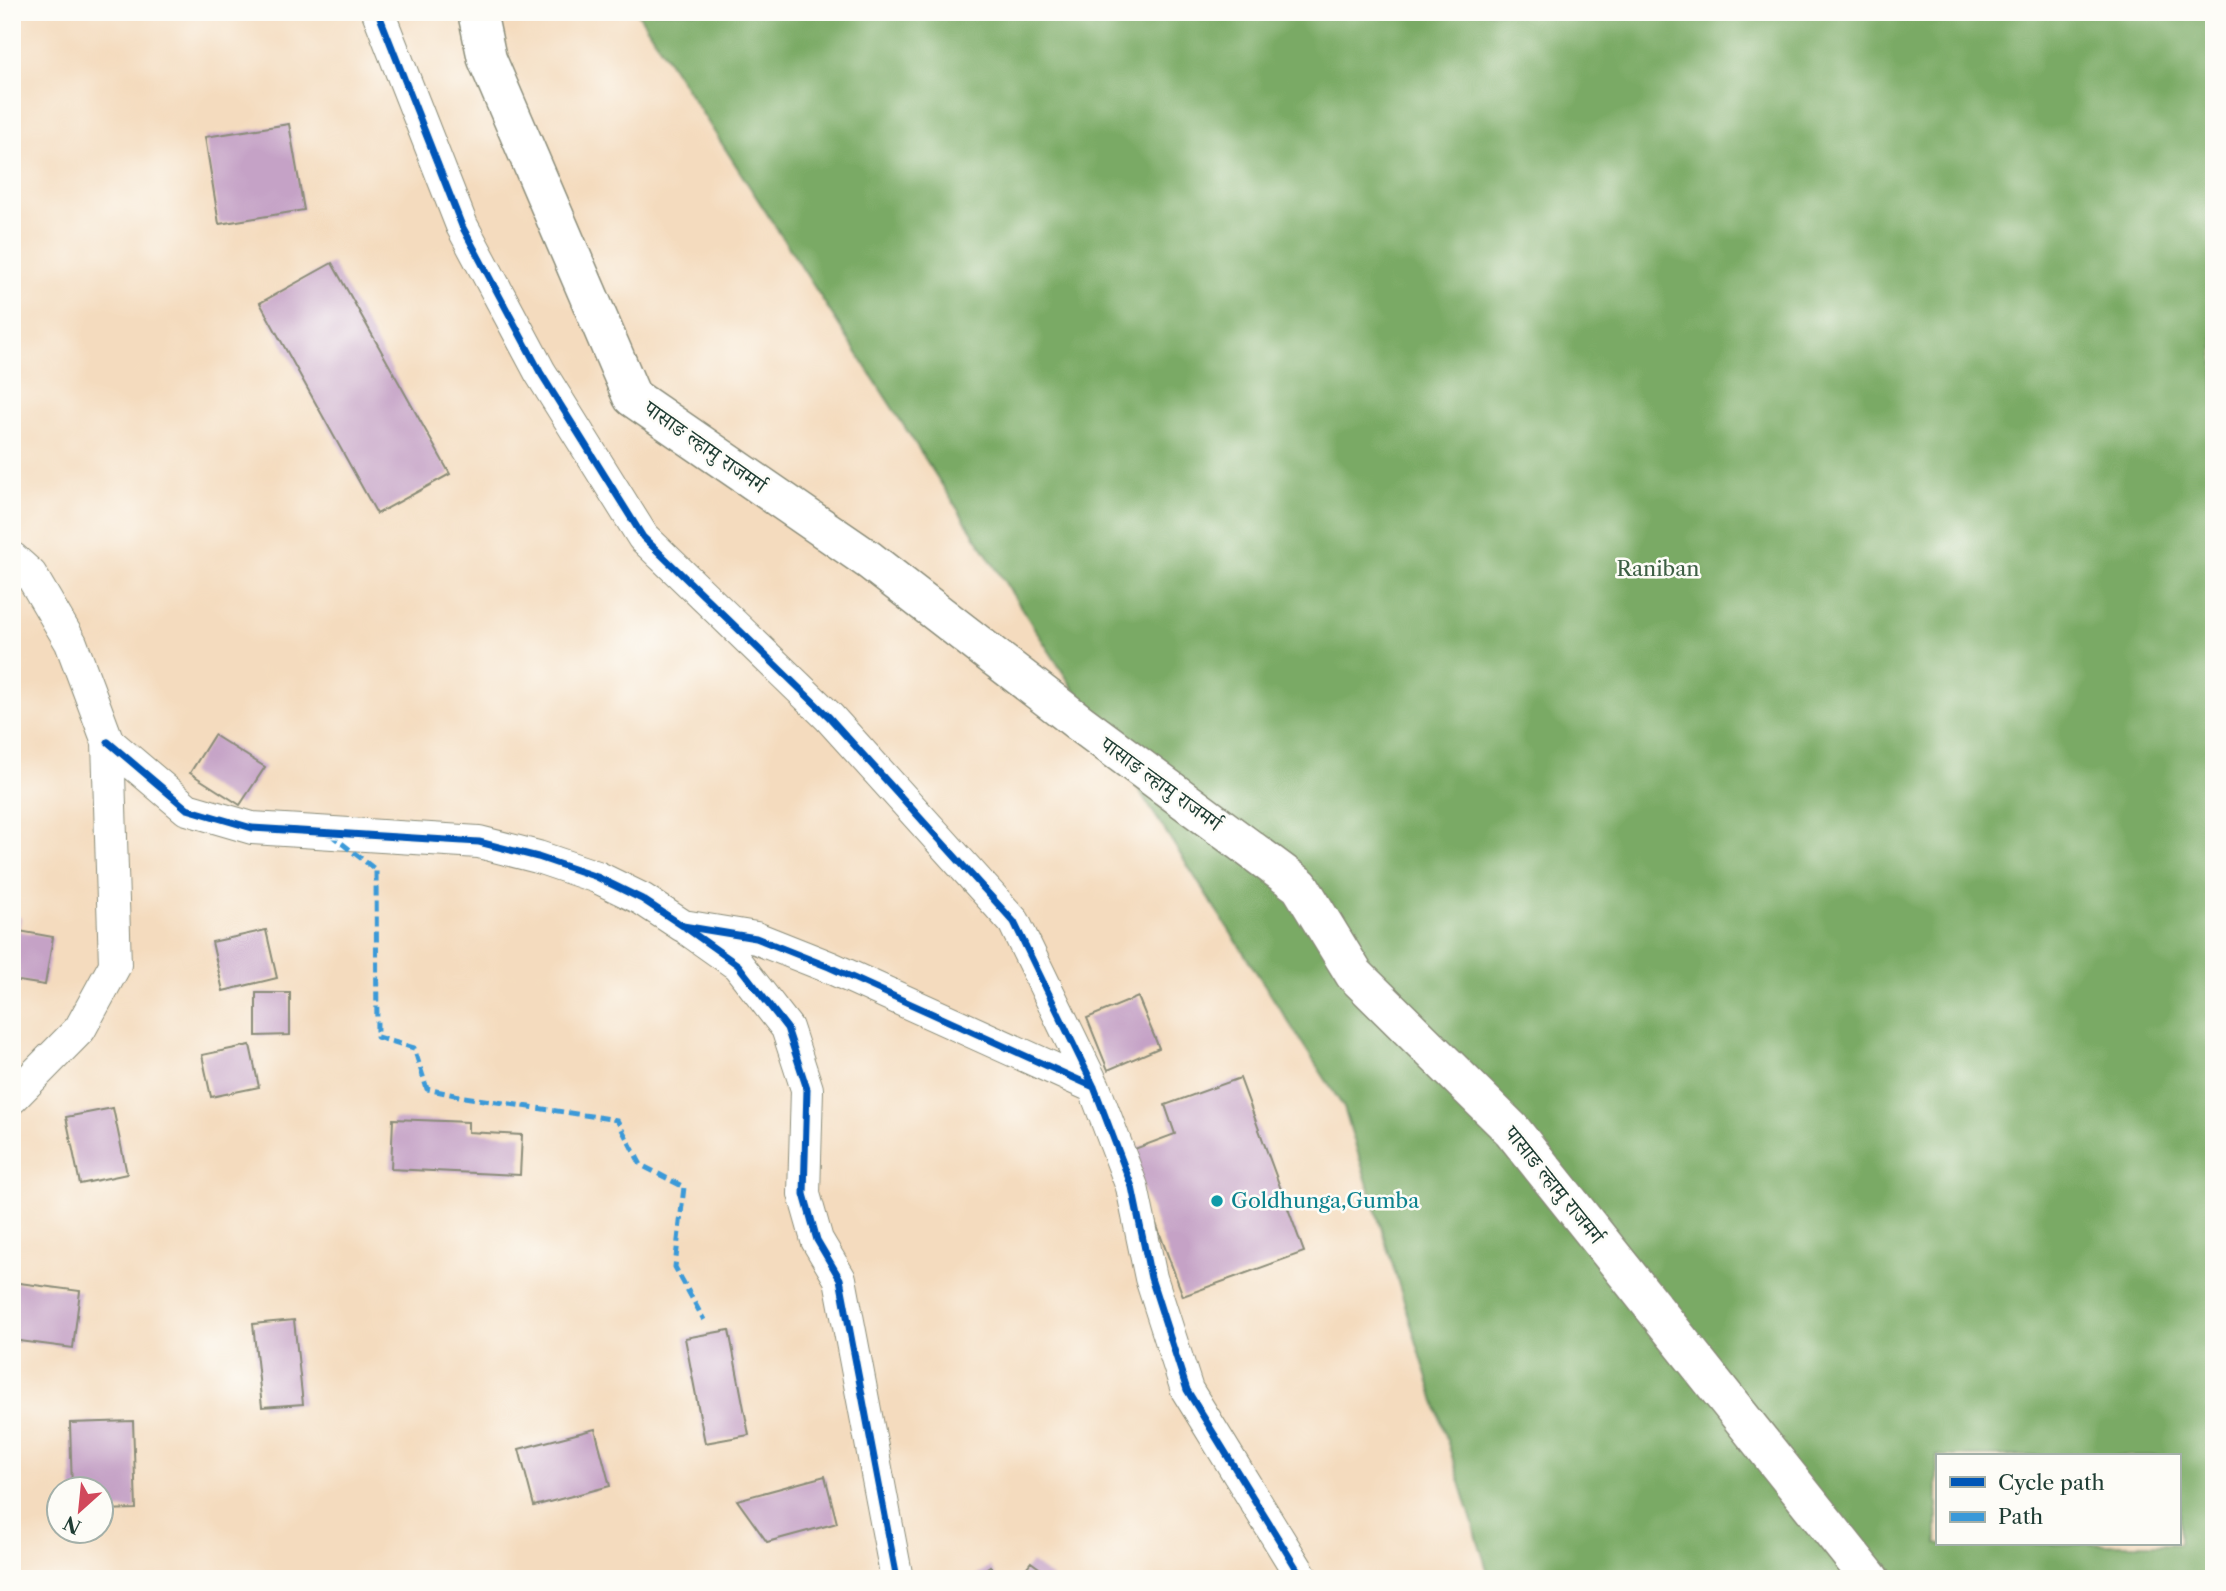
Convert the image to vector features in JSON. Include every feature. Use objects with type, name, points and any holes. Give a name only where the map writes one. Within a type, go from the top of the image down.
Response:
[{"type":"main road","name":"पासाङ ल्हामु राजमर्ग","points":[[477,12],[487,60],[632,397],[869,560],[1080,723],[1300,886],[1354,974],[1512,1130],[1870,1579]]},
{"type":"street","points":[[378,12],[462,226],[540,372],[643,537],[829,717],[1014,922],[1094,1087],[1132,1187],[1151,1278],[1187,1390],[1303,1579]]},
{"type":"street","points":[[12,558],[31,576],[71,643],[108,742],[115,965],[80,1030],[12,1098]]},
{"type":"street","points":[[108,742],[187,809],[252,828],[479,842],[538,857],[597,877],[642,899],[738,965],[786,1028],[807,1089],[804,1195],[817,1240],[841,1279],[897,1579]]},
{"type":"street","points":[[683,926],[756,938],[817,962],[1094,1087]]},
{"type":"green space","name":"Raniban","points":[[637,12],[2214,12],[2214,1579],[1490,1579],[1344,1108]]},
{"type":"building","points":[[289,124],[304,210],[219,224],[205,137]]},
{"type":"building","points":[[332,263],[450,474],[377,514],[260,303]]},
{"type":"building","points":[[214,735],[265,767],[240,805],[190,773]]},
{"type":"building","points":[[12,916],[21,917],[19,931],[53,937],[45,985],[12,980]]},
{"type":"building","points":[[266,930],[277,978],[223,991],[212,942]]},
{"type":"building","points":[[256,993],[290,993],[290,1035],[256,1036]]},
{"type":"building","points":[[1138,997],[1159,1048],[1108,1070],[1087,1018]]},
{"type":"building","points":[[250,1045],[259,1087],[211,1097],[202,1055]]},
{"type":"building","name":"Goldhunga,Gumba","points":[[1240,1078],[1304,1252],[1183,1296],[1129,1151],[1175,1134],[1165,1105]]},
{"type":"building","points":[[113,1108],[127,1174],[80,1184],[66,1117]]},
{"type":"building","points":[[393,1119],[468,1122],[468,1132],[522,1135],[520,1175],[391,1169]]},
{"type":"building","points":[[12,1282],[80,1291],[73,1348],[12,1340]]},
{"type":"building","points":[[294,1320],[303,1404],[262,1407],[253,1324]]},
{"type":"building","points":[[729,1330],[749,1435],[705,1443],[685,1338]]},
{"type":"building","points":[[133,1421],[136,1509],[116,1510],[116,1476],[72,1476],[70,1423]]},
{"type":"building","points":[[595,1429],[610,1486],[534,1506],[519,1449]]},
{"type":"building","points":[[825,1476],[837,1523],[767,1542],[737,1500]]},
{"type":"building","points":[[1031,1562],[1054,1579],[1018,1579]]},
{"type":"building","points":[[990,1566],[998,1579],[971,1579]]},
{"type":"marked path","points":[[330,834],[376,870],[377,1037],[414,1048],[427,1089],[617,1120],[641,1165],[684,1187],[675,1267],[704,1320]]},
{"type":"cycle path","points":[[378,12],[462,226],[540,372],[643,537],[829,717],[1014,922],[1094,1087],[1132,1187],[1151,1278],[1187,1390],[1303,1579]]},
{"type":"cycle path","points":[[108,742],[187,809],[252,828],[479,842],[538,857],[597,877],[642,899],[683,926],[756,938],[829,967],[1094,1087]]},
{"type":"cycle path","points":[[686,928],[738,965],[787,1028],[807,1089],[804,1194],[817,1240],[840,1279],[897,1579]]},
{"type":"place","name":"Goldhunga,Gumba","points":[[1217,1201]]}]
